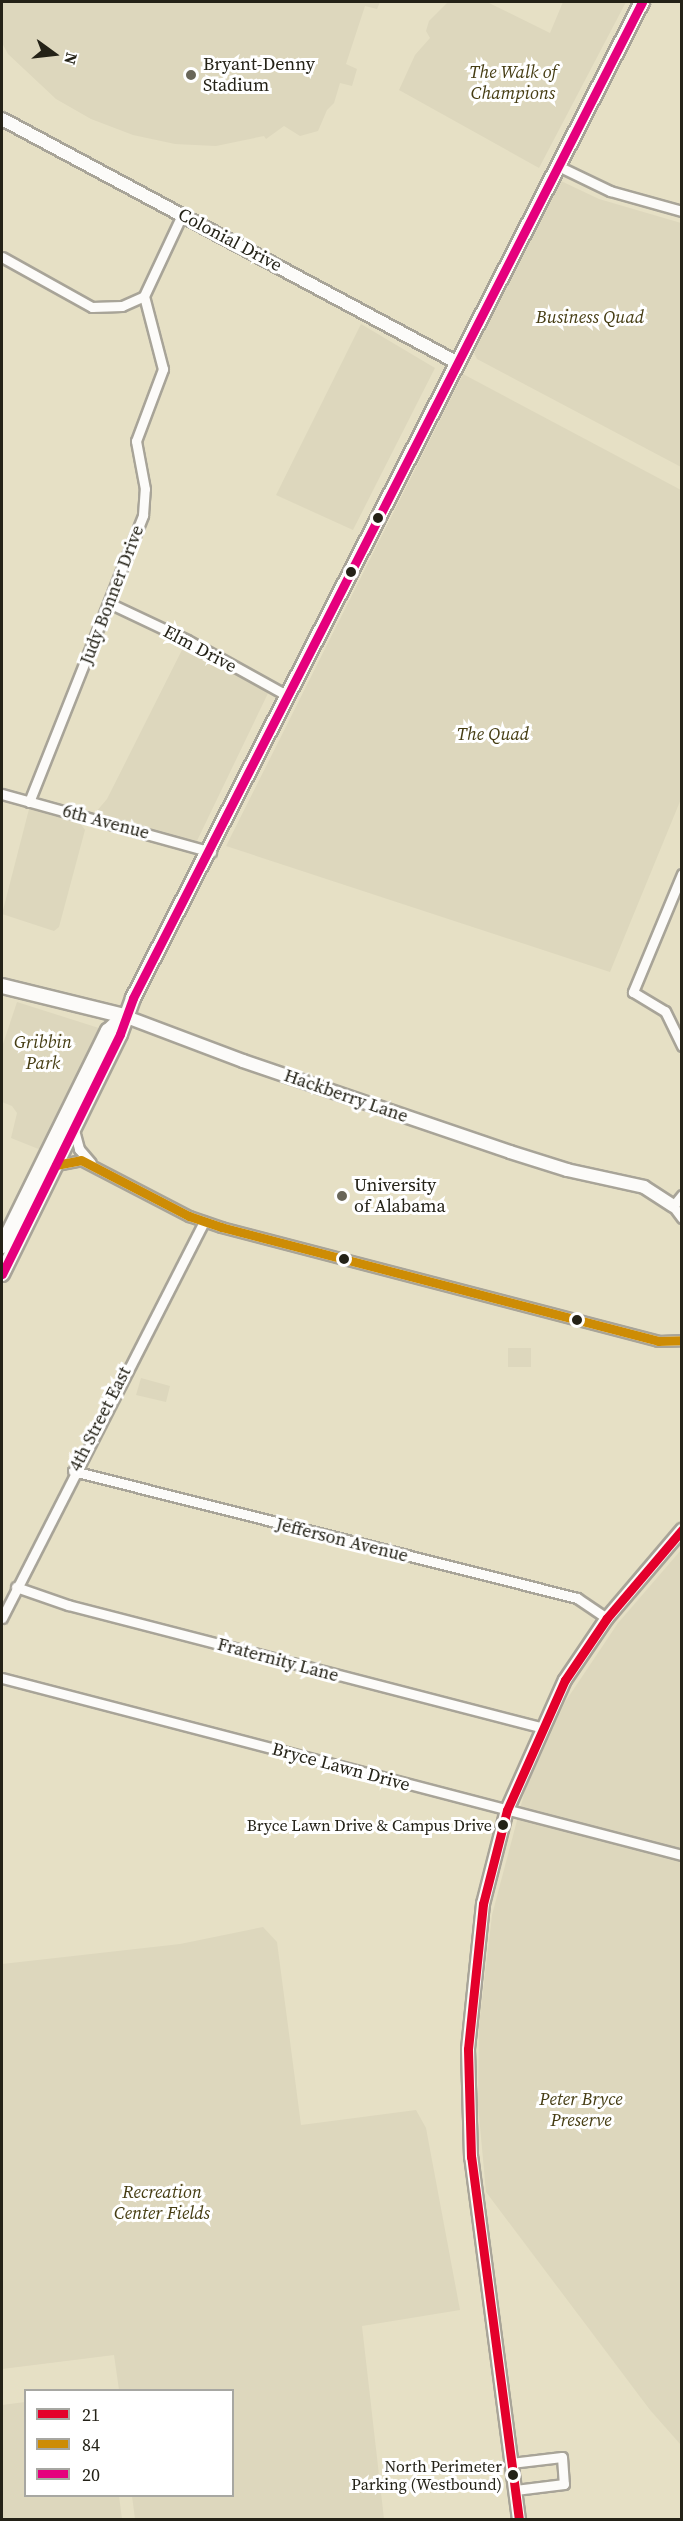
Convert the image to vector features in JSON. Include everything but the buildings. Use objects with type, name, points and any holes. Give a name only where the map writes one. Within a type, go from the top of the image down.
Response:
[{"type":"main road","points":[[2,1274],[120,1034],[124,1016],[211,852],[288,696],[642,2]]},
{"type":"main road","name":"Hackberry Lane","points":[[2,986],[124,1016]]},
{"type":"main road","points":[[2,1246],[108,1031],[124,1016]]},
{"type":"street","name":"Colonial Drive","points":[[2,119],[458,363]]},
{"type":"street","points":[[558,166],[610,191],[681,212]]},
{"type":"street","points":[[2,257],[92,307],[122,306],[144,296],[182,214]]},
{"type":"street","name":"Judy Bonner Drive","points":[[29,802],[111,604],[143,515],[145,489],[136,449],[137,434],[163,369],[144,296]]},
{"type":"street","name":"Elm Drive","points":[[111,604],[187,640],[288,696]]},
{"type":"street","name":"6th Avenue","points":[[2,794],[211,852]]},
{"type":"street","points":[[681,874],[633,992],[665,1011],[681,1046]]},
{"type":"street","name":"Hackberry Lane","points":[[124,1016],[243,1061],[510,1152],[567,1170],[644,1187],[673,1206],[681,1218]]},
{"type":"street","points":[[74,1130],[79,1149],[92,1165]]},
{"type":"street","points":[[56,1165],[81,1160],[204,1222],[658,1341],[681,1340]]},
{"type":"street","points":[[673,1206],[681,1195]]},
{"type":"street","name":"4th Street East","points":[[2,1618],[74,1471],[204,1222]]},
{"type":"street","name":"Jefferson Avenue","points":[[74,1471],[577,1598],[607,1618]]},
{"type":"street","points":[[519,2520],[471,2157],[468,2049],[483,1904],[507,1810],[541,1727],[565,1680],[607,1618],[681,1530]]},
{"type":"street","name":"Fraternity Lane","points":[[16,1587],[50,1600],[541,1727]]},
{"type":"street","name":"Bryce Lawn Drive","points":[[2,1678],[681,1855]]},
{"type":"street","points":[[511,2463],[562,2457],[564,2484],[515,2490]]},
{"type":"shaded area","name":"University of Alabama","points":[[2,2],[681,2],[681,2519],[2,2520]]},
{"type":"green space","name":"Bryant-Denny Stadium","points":[[2,2],[380,2],[377,9],[365,6],[346,64],[357,69],[352,86],[340,83],[334,103],[327,110],[318,131],[300,136],[284,126],[266,139],[264,136],[216,146],[175,144],[133,135],[91,119],[56,99],[8,54],[2,43]]},
{"type":"green space","name":"The Walk of Champions","points":[[448,2],[487,2],[550,33],[563,2],[626,2],[539,168],[399,90],[415,55],[430,38],[426,31],[429,21]]},
{"type":"green space","name":"Business Quad","points":[[561,181],[599,199],[681,223],[681,467],[477,359],[474,353],[491,310]]},
{"type":"green space","points":[[361,324],[435,368],[353,530],[276,495]]},
{"type":"green space","name":"The Quad","points":[[463,374],[681,490],[681,799],[610,972],[226,846]]},
{"type":"green space","points":[[187,640],[271,687],[195,845],[90,819],[107,799]]},
{"type":"green space","points":[[29,809],[80,823],[85,830],[59,927],[54,931],[2,914]]},
{"type":"green space","name":"Gribbin Park","points":[[17,1002],[102,1029],[41,1150],[11,1138],[17,1113],[12,1106],[2,1102],[2,1047]]},
{"type":"green space","points":[[508,1348],[531,1348],[531,1367],[508,1367]]},
{"type":"green space","points":[[141,1378],[170,1386],[166,1402],[136,1395]]},
{"type":"green space","name":"Peter Bryce Preserve","points":[[681,1550],[681,2445],[650,2410],[486,2192],[478,2105],[479,2025],[492,1915],[525,1790],[565,1702],[618,1623]]},
{"type":"green space","name":"Recreation Center Fields","points":[[263,1927],[277,1942],[301,2125],[416,2110],[426,2128],[460,2310],[362,2326],[384,2519],[135,2519],[132,2497],[234,2497],[234,2389],[119,2389],[114,2355],[2,2369],[2,1964],[180,1944]]},
{"type":"green space","points":[[24,2402],[24,2497],[119,2497],[122,2519],[2,2519],[2,2405]]},
{"type":"transit line","name":"20","points":[[2,1274],[120,1034],[133,998],[642,2]]},
{"type":"transit line","name":"84","points":[[56,1165],[81,1160],[189,1216],[221,1227],[658,1341],[682,1340]]},
{"type":"transit line","name":"21","points":[[519,2520],[471,2157],[468,2049],[483,1904],[507,1810],[565,1680],[607,1618],[682,1530]]},
{"type":"place","name":"Bryant-Denny Stadium","points":[[191,75]]},
{"type":"place","name":"University of Alabama","points":[[342,1196]]},
{"type":"place","name":"Bryce Lawn Drive & Campus Drive","points":[[503,1825]]},
{"type":"place","name":"North Perimeter Parking (Westbound)","points":[[513,2475]]}]
